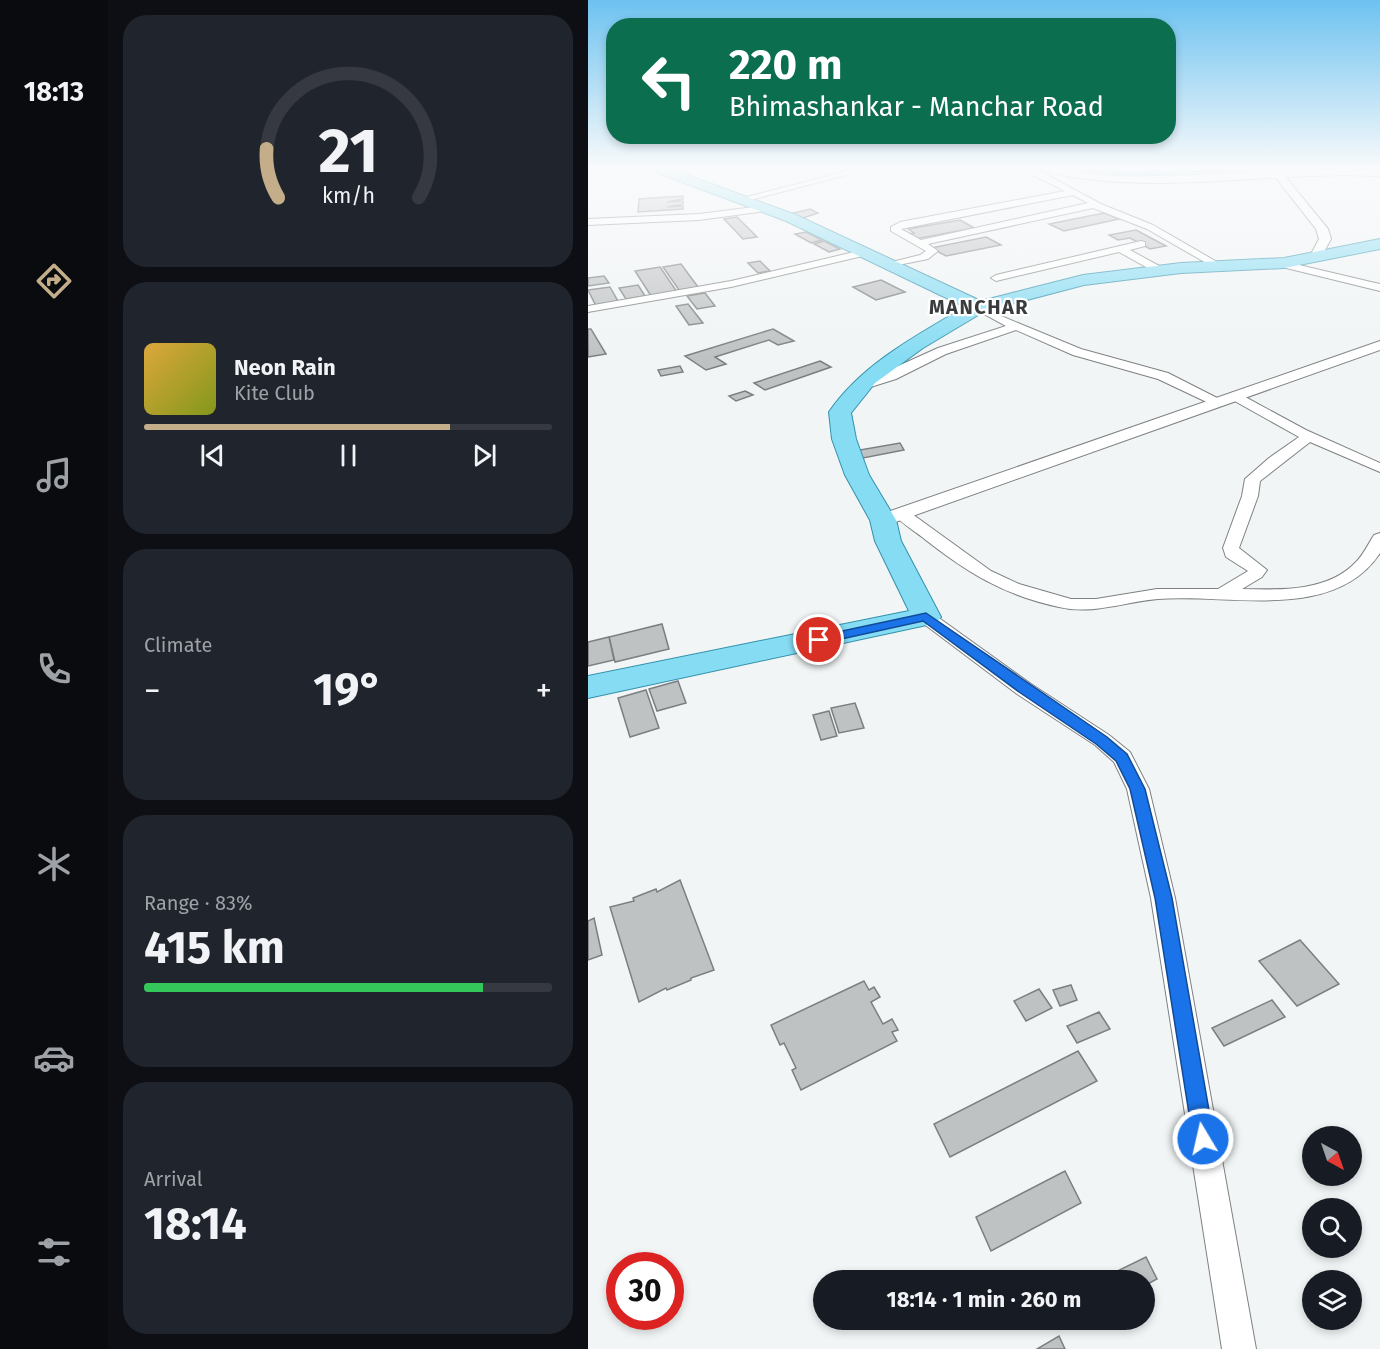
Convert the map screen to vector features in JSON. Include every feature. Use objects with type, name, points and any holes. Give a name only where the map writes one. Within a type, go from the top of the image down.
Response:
[{"type":"main road","points":[[822,232],[979,307]]},
{"type":"main road","points":[[588,687],[926,617],[888,541],[892,517],[857,474],[844,439],[840,412],[861,386],[916,344],[979,307],[1102,277],[1158,270],[1278,263],[1380,244]]},
{"type":"street","points":[[892,265],[931,254],[933,251],[899,232]]},
{"type":"street","points":[[920,243],[971,232]]},
{"type":"street","points":[[1159,232],[1219,266]]},
{"type":"street","points":[[1323,232],[1325,239],[1323,255]]},
{"type":"street","points":[[996,278],[1141,244]]},
{"type":"street","points":[[1121,249],[1158,270]]},
{"type":"street","points":[[588,309],[731,284],[867,252]]},
{"type":"street","points":[[1070,261],[1102,277]]},
{"type":"street","points":[[1278,263],[1297,269],[1349,278],[1380,288]]},
{"type":"street","points":[[979,307],[997,318],[1077,352],[1163,376],[1218,402]]},
{"type":"street","points":[[861,386],[891,376],[942,351],[1018,326]]},
{"type":"street","points":[[892,517],[1380,345]]},
{"type":"street","points":[[1236,396],[1310,437],[1380,468]]},
{"type":"street","points":[[1220,595],[1258,570],[1232,553],[1231,548],[1250,496],[1253,479],[1274,461],[1310,437]]},
{"type":"street","points":[[892,517],[998,582],[1061,603],[1083,606],[1157,594],[1220,595],[1318,590],[1352,574],[1362,566],[1372,554],[1380,538]]},
{"type":"street","points":[[926,617],[1007,677],[1102,740],[1122,757],[1138,789],[1163,898],[1239,1349]]},
{"type":"building","points":[[736,232],[752,232],[757,237],[743,239]]},
{"type":"building","points":[[806,232],[822,240],[811,243],[795,234]]},
{"type":"building","points":[[912,232],[953,232],[910,240],[902,235],[914,233]]},
{"type":"building","points":[[1140,232],[1166,246],[1150,249],[1130,238],[1118,240],[1109,235]]},
{"type":"building","points":[[986,237],[1001,245],[946,256],[931,248]]},
{"type":"building","points":[[824,241],[840,249],[829,252],[814,244]]},
{"type":"building","points":[[760,261],[770,271],[758,273],[748,263]]},
{"type":"building","points":[[681,264],[698,287],[679,290],[663,267]]},
{"type":"building","points":[[660,267],[677,292],[651,296],[635,271]]},
{"type":"building","points":[[604,276],[609,283],[588,286],[588,278]]},
{"type":"building","points":[[881,280],[905,292],[876,300],[853,287]]},
{"type":"building","points":[[638,285],[645,296],[626,299],[619,288]]},
{"type":"building","points":[[610,287],[619,303],[596,306],[588,290]]},
{"type":"building","points":[[705,293],[715,306],[697,309],[687,296]]},
{"type":"building","points":[[688,304],[703,323],[689,325],[676,306]]},
{"type":"building","points":[[588,329],[591,329],[606,354],[588,357]]},
{"type":"building","points":[[773,329],[794,341],[778,345],[769,340],[715,357],[726,364],[706,370],[685,356]]},
{"type":"building","points":[[820,361],[831,367],[765,390],[754,383]]},
{"type":"building","points":[[680,366],[683,372],[661,376],[658,370]]},
{"type":"building","points":[[745,391],[753,395],[736,401],[729,396]]},
{"type":"building","points":[[900,443],[904,450],[858,459],[854,451]]},
{"type":"building","points":[[662,624],[669,649],[615,662],[609,637]]},
{"type":"building","points":[[609,637],[614,660],[588,666],[588,642]]},
{"type":"building","points":[[678,681],[686,703],[657,711],[649,689]]},
{"type":"building","points":[[646,690],[659,728],[630,737],[618,698]]},
{"type":"building","points":[[855,703],[864,728],[839,733],[831,708]]},
{"type":"building","points":[[829,711],[837,736],[821,740],[813,715]]},
{"type":"building","points":[[680,880],[714,970],[667,990],[666,988],[639,1002],[610,907],[634,901],[633,898],[656,889],[657,892]]},
{"type":"building","points":[[594,918],[602,955],[588,960],[588,921]]},
{"type":"building","points":[[1300,940],[1339,984],[1297,1006],[1259,961]]},
{"type":"building","points":[[864,981],[869,990],[874,987],[880,997],[871,1002],[883,1024],[892,1019],[898,1030],[892,1032],[897,1041],[801,1090],[792,1070],[796,1068],[784,1043],[780,1045],[771,1025]]},
{"type":"building","points":[[1071,985],[1077,1000],[1060,1006],[1053,990]]},
{"type":"building","points":[[1039,989],[1052,1008],[1026,1021],[1014,1001]]},
{"type":"building","points":[[1272,1000],[1285,1017],[1224,1046],[1212,1028]]},
{"type":"building","points":[[1099,1012],[1110,1029],[1077,1043],[1067,1026]]},
{"type":"building","points":[[1078,1051],[1097,1081],[950,1157],[934,1124]]},
{"type":"building","points":[[1065,1171],[1081,1203],[991,1251],[976,1217]]},
{"type":"building","points":[[1146,1257],[1152,1270],[1119,1270]]},
{"type":"building","points":[[1059,1336],[1065,1349],[1037,1349]]},
{"type":"district","name":"MANCHAR","points":[[979,307]]},
{"type":"route","points":[[819,640],[926,617],[1024,689],[1102,740],[1122,757],[1138,789],[1163,898],[1203,1139]]}]
